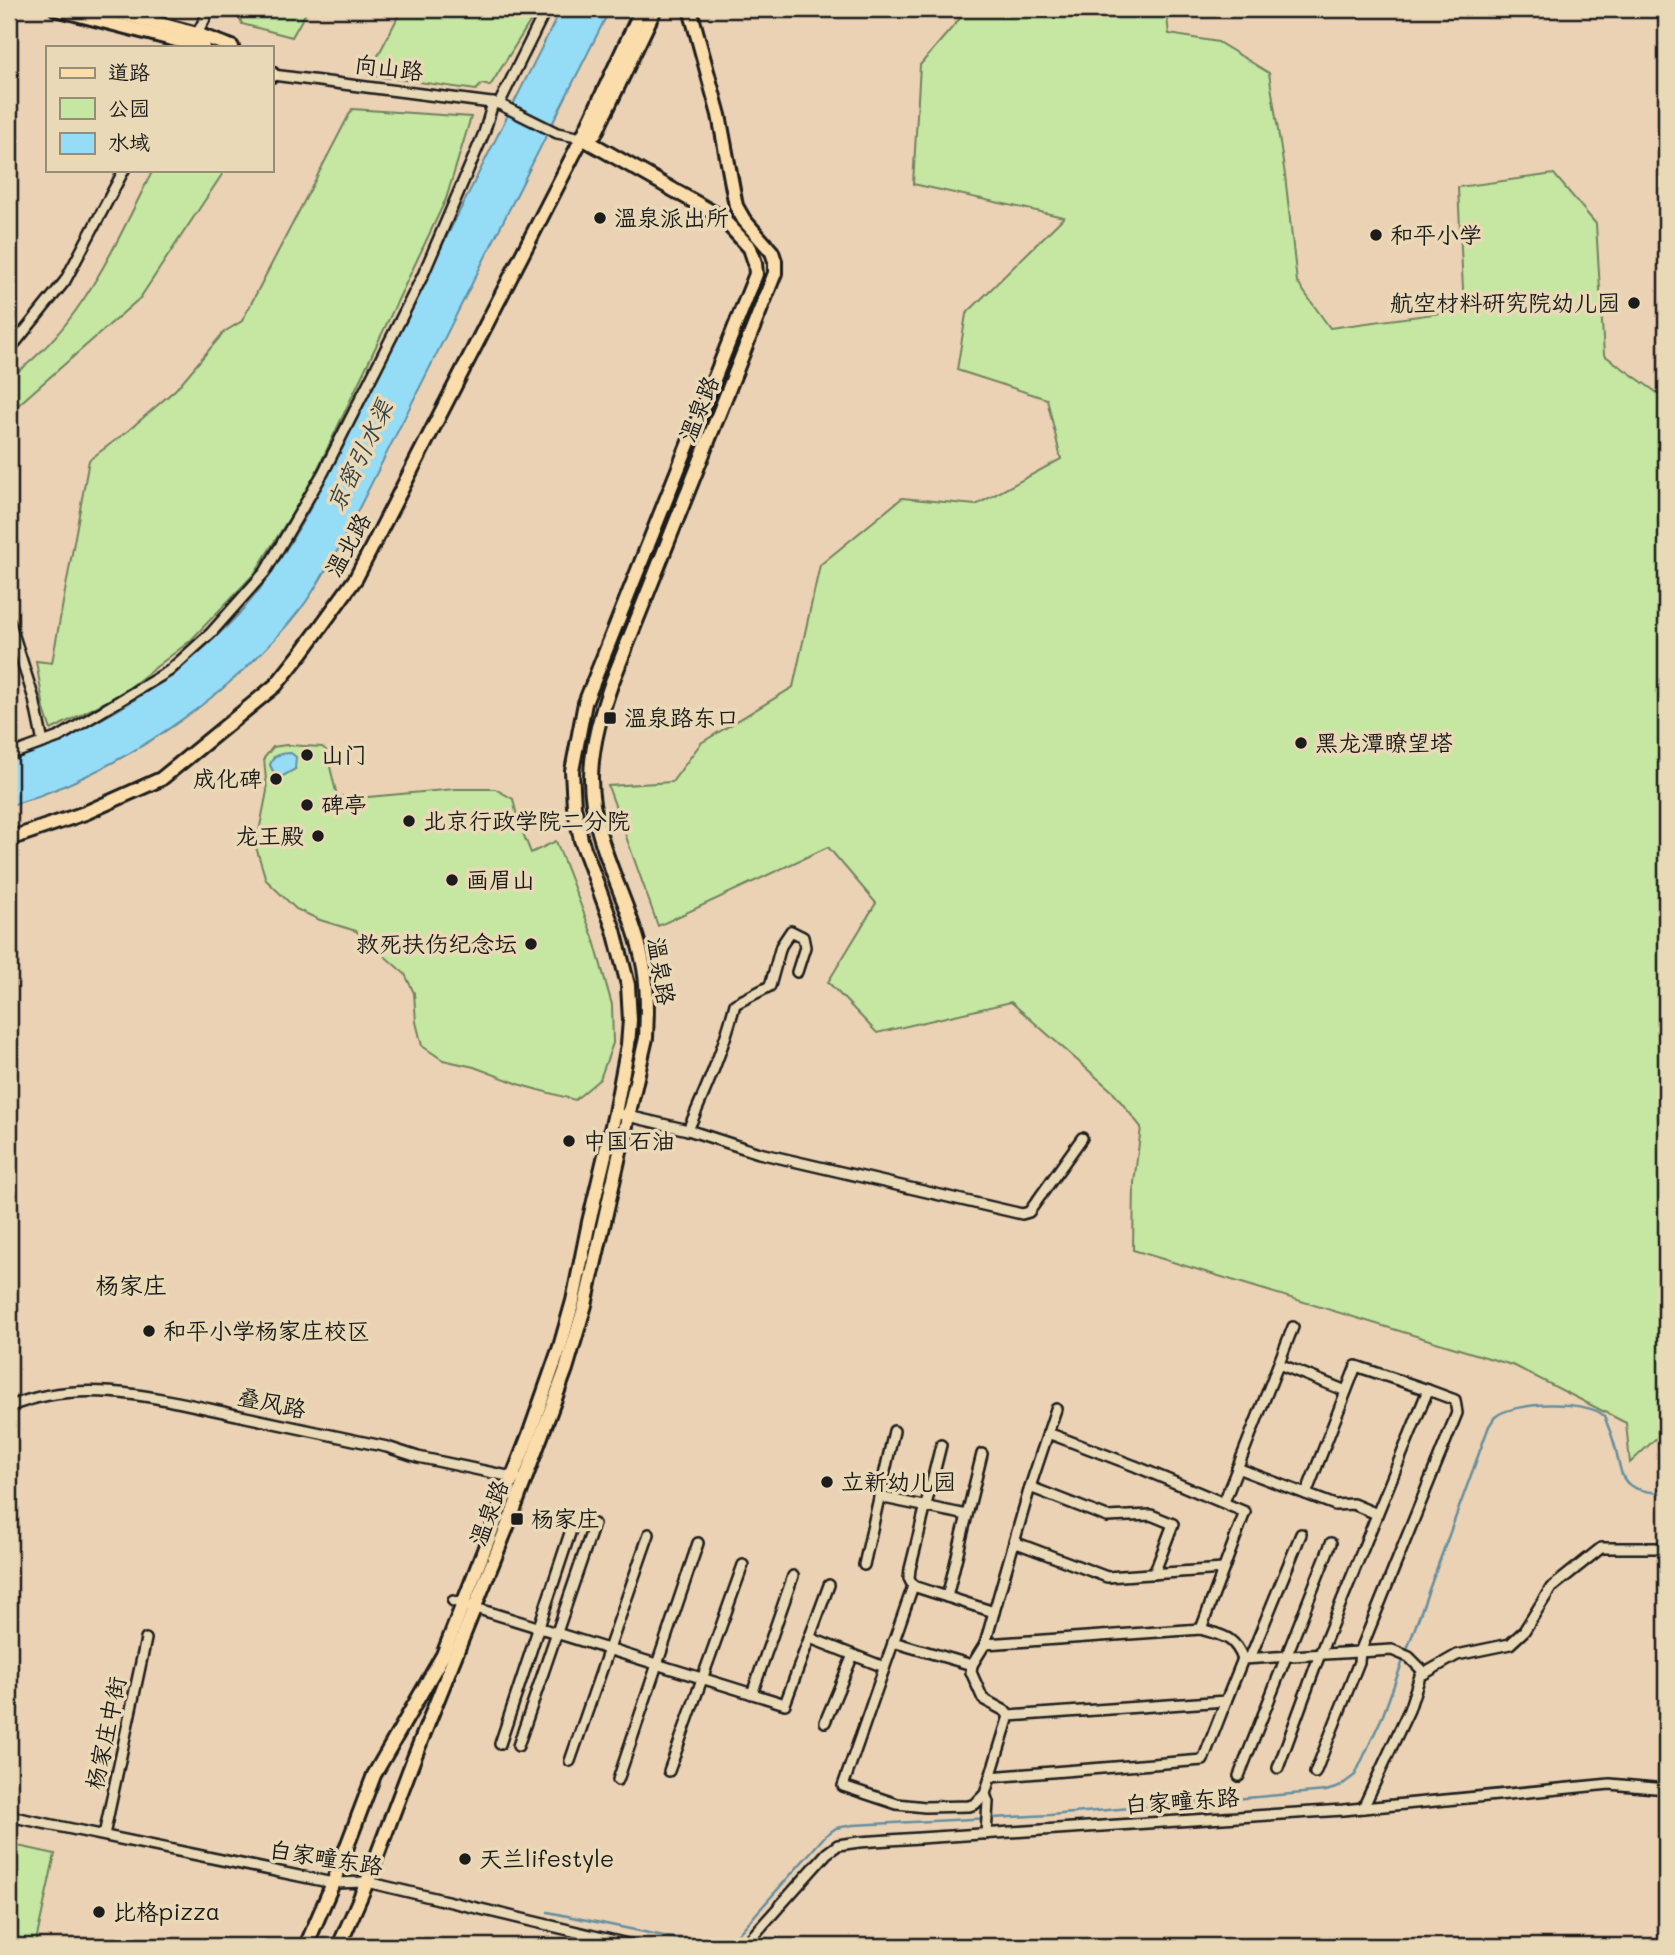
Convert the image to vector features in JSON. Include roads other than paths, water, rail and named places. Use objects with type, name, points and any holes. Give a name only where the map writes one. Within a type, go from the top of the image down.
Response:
[{"type":"main road","points":[[56,9],[195,43],[223,46]]},
{"type":"main road","points":[[104,9],[195,43]]},
{"type":"main road","points":[[582,138],[642,9]]},
{"type":"main road","points":[[582,138],[594,134],[655,9]]},
{"type":"main road","name":"温泉路","points":[[306,1946],[374,1775],[443,1655],[566,1369],[585,1305],[646,1038],[647,1006],[643,967],[596,818],[591,778],[595,737],[612,682],[775,273],[772,252],[744,220],[736,206],[719,115],[690,9]]},
{"type":"main road","name":"温泉路","points":[[519,1479],[573,1301],[615,1113],[630,1020],[628,985],[614,930],[581,840],[573,788],[574,752],[585,703],[752,287],[755,263],[750,248],[721,216],[582,138]]},
{"type":"main road","name":"温北路","points":[[9,838],[85,813],[160,779],[276,685],[356,578],[582,138]]},
{"type":"main road","points":[[752,287],[760,279],[765,279],[769,283],[768,292]]},
{"type":"main road","name":"温泉路","points":[[339,1946],[367,1882],[414,1758],[464,1604]]},
{"type":"street","points":[[195,43],[209,9]]},
{"type":"street","points":[[9,755],[59,737],[169,671],[211,633],[265,572],[326,466],[423,275],[496,103],[546,9]]},
{"type":"street","name":"向山路","points":[[273,74],[496,103],[557,133],[582,138]]},
{"type":"street","points":[[9,347],[65,281],[123,172]]},
{"type":"street","points":[[9,620],[34,699],[43,743]]},
{"type":"street","points":[[688,1130],[720,1053],[735,1004],[770,986],[781,946],[791,931],[803,937],[805,947],[797,972]]},
{"type":"street","points":[[615,1113],[688,1130],[759,1153],[1022,1214],[1029,1212],[1082,1138]]},
{"type":"street","points":[[1224,1502],[1293,1327]]},
{"type":"street","points":[[1279,1364],[1346,1391]]},
{"type":"street","points":[[1306,1494],[1356,1366],[1455,1400],[1457,1413],[1360,1652],[1359,1662],[1315,1773]]},
{"type":"street","points":[[1278,1768],[1320,1654],[1428,1390]]},
{"type":"street","name":"叠风路","points":[[9,1407],[36,1398],[62,1394],[123,1393],[387,1447],[418,1457],[519,1479]]},
{"type":"street","points":[[1009,1716],[983,1699],[971,1672],[972,1665],[985,1644],[1030,1487],[1056,1409]]},
{"type":"street","points":[[864,1565],[894,1431]]},
{"type":"street","points":[[1048,1433],[1245,1512],[1201,1629]]},
{"type":"street","points":[[941,1445],[909,1578],[913,1586],[994,1612]]},
{"type":"street","points":[[947,1597],[982,1454]]},
{"type":"street","points":[[1237,1468],[1335,1505],[1353,1504],[1377,1514]]},
{"type":"street","points":[[1030,1487],[1108,1517],[1151,1515],[1173,1524],[1154,1574]]},
{"type":"street","points":[[879,1497],[967,1515]]},
{"type":"street","points":[[500,1744],[575,1518],[594,1524],[518,1746]]},
{"type":"street","points":[[570,1761],[649,1534]]},
{"type":"street","points":[[990,1777],[1203,1760],[1226,1701],[1301,1534]]},
{"type":"street","points":[[1014,1542],[1107,1577],[1223,1569]]},
{"type":"street","points":[[618,1780],[698,1543]]},
{"type":"street","points":[[1239,1776],[1331,1543]]},
{"type":"street","points":[[1363,1808],[1394,1745],[1420,1676],[1457,1655],[1510,1644],[1524,1631],[1551,1588],[1601,1548],[1666,1548]]},
{"type":"street","points":[[669,1771],[743,1565]]},
{"type":"street","points":[[752,1693],[793,1576]]},
{"type":"street","points":[[464,1604],[785,1704],[829,1585]]},
{"type":"street","points":[[913,1586],[843,1786],[897,1804],[925,1807],[975,1804],[985,1794],[1009,1716]]},
{"type":"street","points":[[985,1644],[1201,1629],[1229,1638],[1247,1659]]},
{"type":"street","points":[[810,1638],[884,1667]]},
{"type":"street","name":"杨家庄中街","points":[[104,1835],[146,1639]]},
{"type":"street","points":[[893,1642],[972,1665]]},
{"type":"street","points":[[1247,1659],[1392,1650],[1405,1656],[1425,1673]]},
{"type":"street","points":[[825,1721],[853,1655]]},
{"type":"street","points":[[1009,1716],[1226,1701]]},
{"type":"street","name":"白家疃东路","points":[[744,1946],[827,1853],[838,1845],[1363,1808],[1610,1784],[1666,1788]]},
{"type":"street","points":[[985,1794],[988,1802],[986,1834]]},
{"type":"street","name":"白家疃东路","points":[[9,1815],[333,1883],[367,1882],[636,1946]]},
{"type":"water","name":"京密引水渠","points":[[561,9],[610,9],[339,548],[307,600],[274,640],[242,672],[170,728],[91,773],[9,806],[9,759],[103,719],[161,682],[214,639],[249,603],[268,577],[310,509]]},
{"type":"water","points":[[291,753],[296,757],[295,769],[277,779],[271,762],[278,755]]},
{"type":"waterway","points":[[548,1912],[707,1945],[724,1945],[732,1941],[825,1836],[836,1828],[1050,1815],[1326,1791],[1339,1787],[1355,1775],[1383,1715],[1489,1426],[1495,1417],[1517,1408],[1550,1404],[1595,1411],[1605,1418],[1623,1477],[1628,1483],[1636,1489],[1666,1493]]},
{"type":"place","name":"温泉派出所","points":[[600,218]]},
{"type":"place","name":"和平小学","points":[[1376,235]]},
{"type":"place","name":"航空材料研究院幼儿园","points":[[1634,303]]},
{"type":"place","name":"温泉路东口","points":[[610,718]]},
{"type":"place","name":"黑龙潭瞭望塔","points":[[1301,743]]},
{"type":"place","name":"山门","points":[[307,755]]},
{"type":"place","name":"成化碑","points":[[276,779]]},
{"type":"place","name":"碑亭","points":[[307,805]]},
{"type":"place","name":"北京行政学院二分院","points":[[409,821]]},
{"type":"place","name":"龙王殿","points":[[318,836]]},
{"type":"place","name":"画眉山","points":[[452,880]]},
{"type":"place","name":"救死扶伤纪念坛","points":[[531,944]]},
{"type":"place","name":"中国石油","points":[[569,1141]]},
{"type":"place","name":"和平小学杨家庄校区","points":[[149,1331]]},
{"type":"place","name":"立新幼儿园","points":[[827,1482]]},
{"type":"place","name":"杨家庄","points":[[517,1519]]},
{"type":"place","name":"天兰lifestyle","points":[[465,1859]]},
{"type":"place","name":"比格pizza","points":[[99,1912]]},
{"type":"district","name":"杨家庄","points":[[131,1286]]}]
